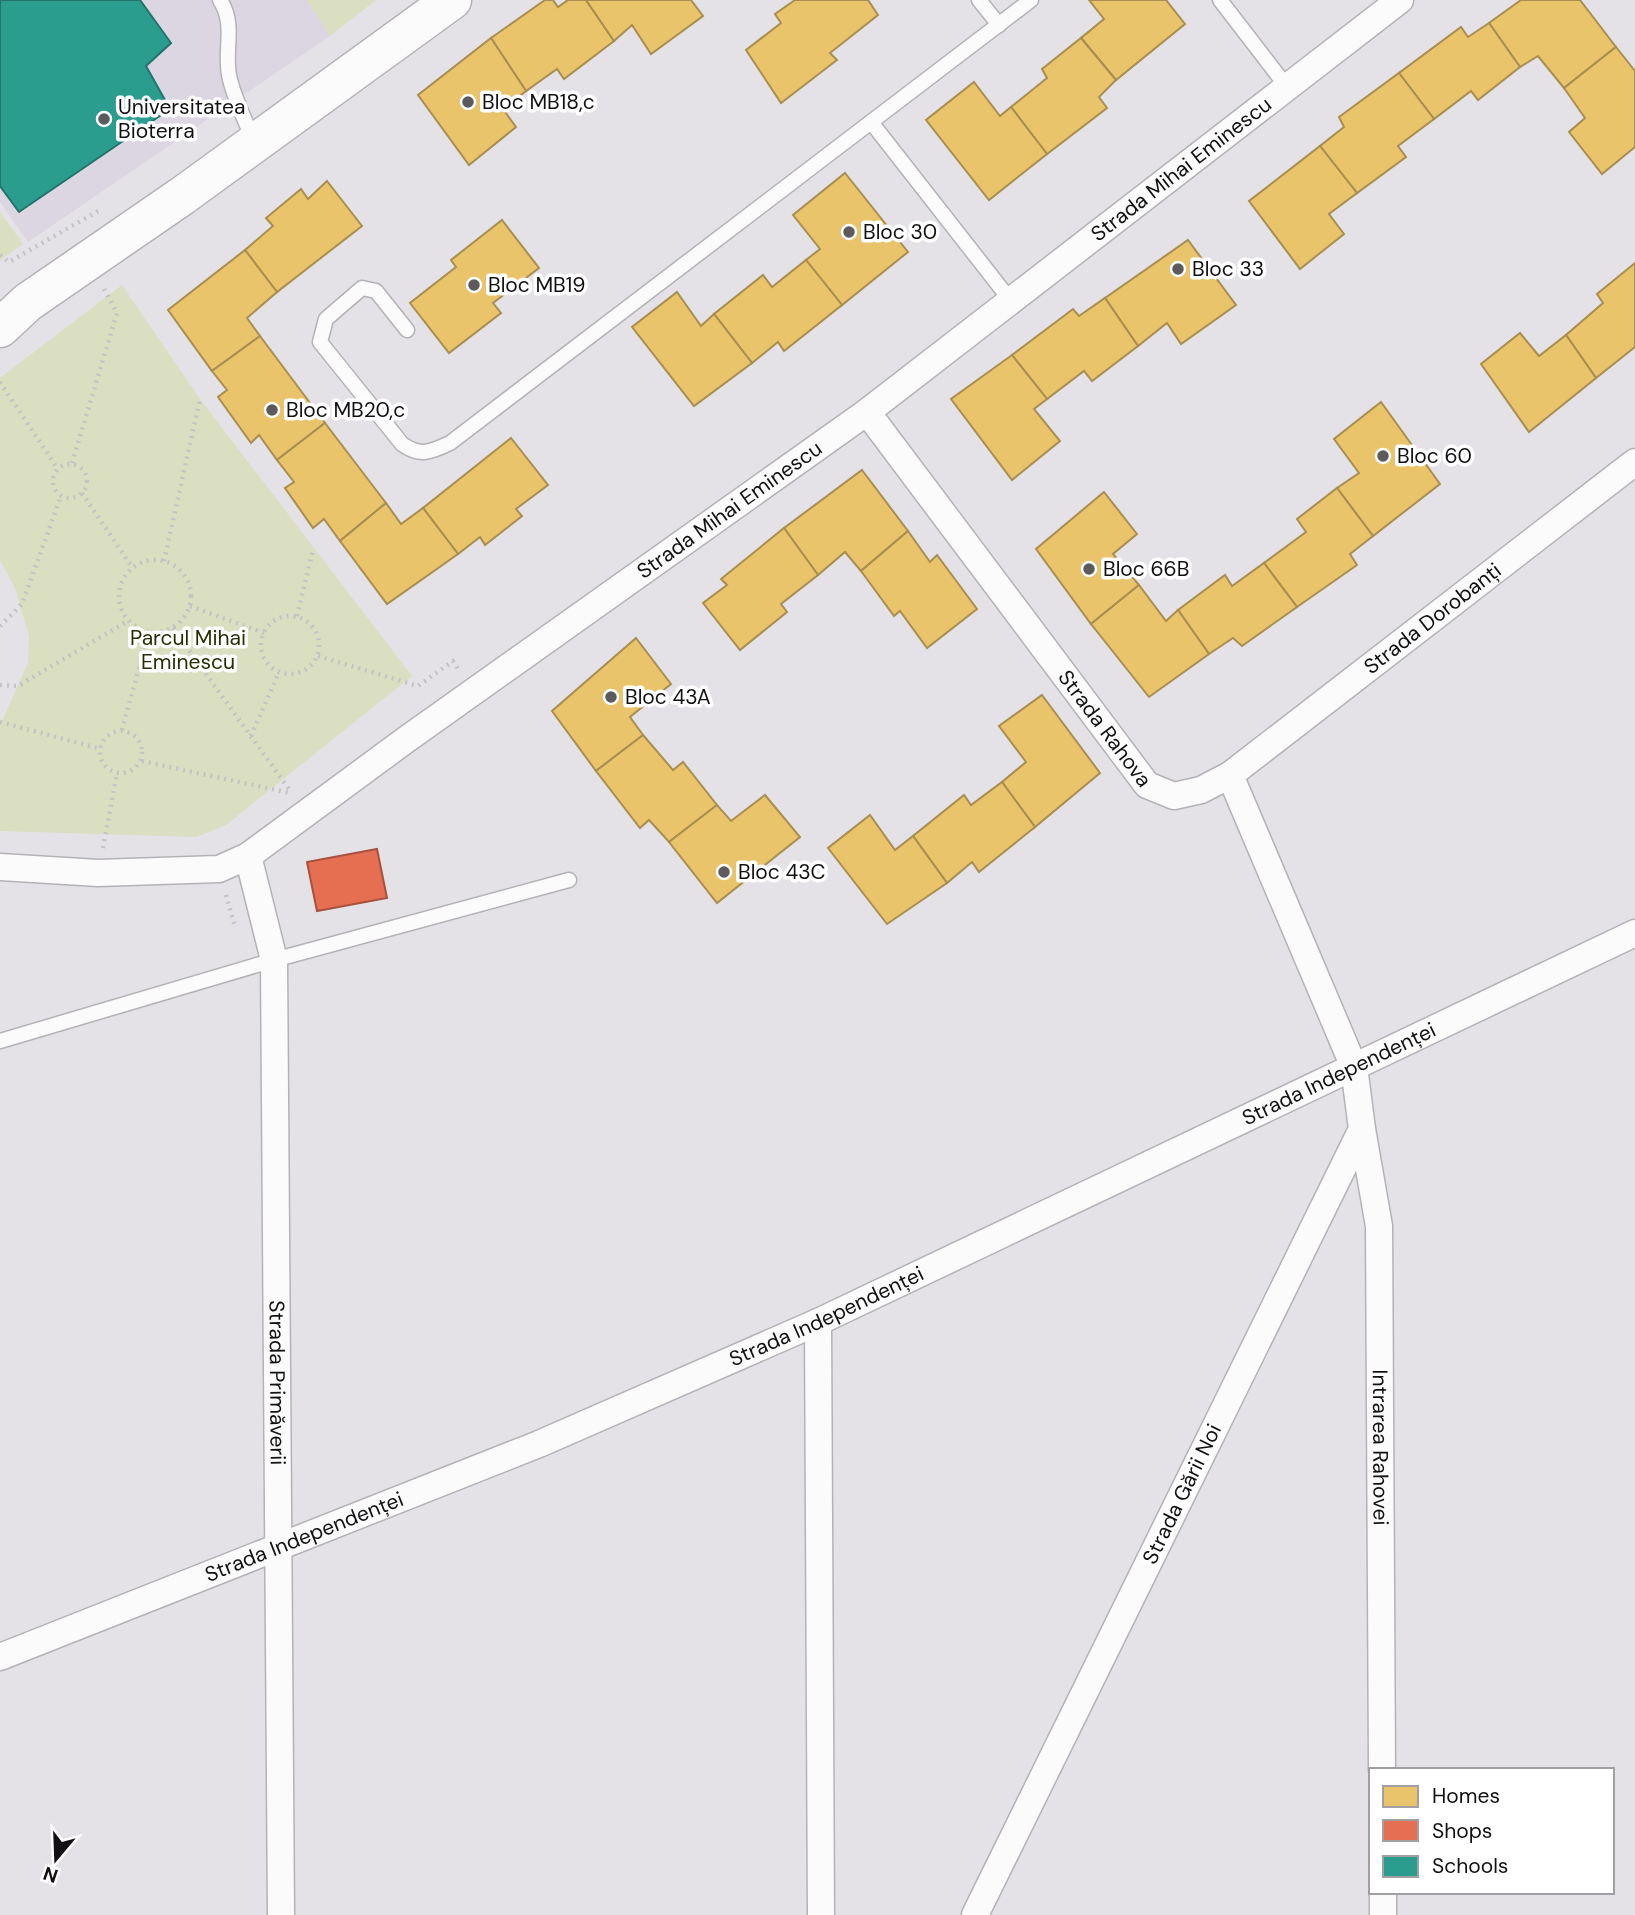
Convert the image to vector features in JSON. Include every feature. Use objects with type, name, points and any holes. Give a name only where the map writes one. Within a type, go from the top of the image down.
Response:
[{"type":"main road","points":[[0,328],[14,308],[88,261],[452,0]]},
{"type":"street","name":"Strada Mihai Eminescu","points":[[0,867],[98,873],[219,869],[248,856],[297,804],[475,692],[867,412],[1401,0]]},
{"type":"street","name":"Strada Rahova","points":[[867,412],[1147,785],[1174,796],[1201,790],[1230,775]]},
{"type":"street","name":"Strada Dorobanți","points":[[1230,775],[1635,462]]},
{"type":"street","points":[[1230,775],[1354,1067],[1362,1129]]},
{"type":"street","name":"Strada Primăverii","points":[[248,856],[274,960],[281,1915]]},
{"type":"street","name":"Strada Independenței","points":[[0,1657],[539,1444],[818,1322],[1635,933]]},
{"type":"street","name":"Intrarea Rahovei","points":[[1362,1129],[1379,1226],[1382,1768]]},
{"type":"street","name":"Strada Gării Noi","points":[[975,1915],[1362,1129]]},
{"type":"street","points":[[818,1322],[821,1915]]},
{"type":"street","points":[[1382,1894],[1383,1915]]},
{"type":"lane","points":[[220,0],[227,11],[230,28],[229,74],[255,143]]},
{"type":"lane","points":[[979,0],[999,25]]},
{"type":"lane","points":[[407,330],[376,291],[362,288],[326,319],[320,342],[402,444],[413,452],[429,453],[450,443],[1031,0]]},
{"type":"lane","points":[[1220,0],[1287,88]]},
{"type":"lane","points":[[871,122],[1011,301]]},
{"type":"lane","points":[[0,1041],[274,960],[569,880]]},
{"type":"path","points":[[0,255],[9,262]]},
{"type":"path","points":[[72,463],[117,313],[88,261]]},
{"type":"path","points":[[0,382],[57,468]]},
{"type":"path","points":[[164,561],[200,399]]},
{"type":"path","points":[[57,468],[72,463]]},
{"type":"path","points":[[57,468],[52,483],[61,496],[69,499],[82,493],[87,479],[85,472],[72,463]]},
{"type":"path","points":[[82,493],[132,567]]},
{"type":"path","points":[[0,626],[22,604],[61,496]]},
{"type":"path","points":[[297,616],[313,551]]},
{"type":"path","points":[[145,561],[164,561],[183,572],[190,584],[190,606],[182,620],[173,628],[149,632],[128,621],[118,599],[119,587],[132,567],[145,561]]},
{"type":"path","points":[[190,606],[264,634]]},
{"type":"path","points":[[297,616],[310,624],[317,633],[318,656],[301,673],[290,675],[279,672],[269,666],[263,655],[264,634],[279,619],[297,616]]},
{"type":"path","points":[[0,685],[18,686],[128,621]]},
{"type":"path","points":[[173,628],[297,804]]},
{"type":"path","points":[[122,730],[149,632]]},
{"type":"path","points":[[318,656],[418,686],[453,662],[475,692]]},
{"type":"path","points":[[251,736],[279,672]]},
{"type":"path","points":[[0,722],[100,749]]},
{"type":"path","points":[[122,730],[139,740],[143,750],[142,761],[135,769],[117,773],[102,763],[100,749],[106,737],[122,730]]},
{"type":"path","points":[[142,761],[297,804]]},
{"type":"path","points":[[98,873],[117,773]]},
{"type":"shaded area","name":"Universitatea Bioterra","points":[[0,0],[307,0],[330,36],[28,242],[0,202]]},
{"type":"green space","points":[[307,0],[376,0],[330,36]]},
{"type":"green space","points":[[0,212],[23,244],[0,260]]},
{"type":"green space","name":"Parcul Mihai Eminescu","points":[[122,285],[200,399],[412,676],[226,825],[196,837],[0,831],[0,726],[28,663],[29,636],[15,588],[0,560],[0,378]]},
{"type":"building: Homes","points":[[545,0],[553,0],[558,7],[568,0],[586,0],[614,41],[564,79],[557,69],[526,91],[491,38]]},
{"type":"building: Homes","points":[[586,0],[691,0],[703,16],[651,54],[632,25],[614,41]]},
{"type":"building: Homes","points":[[795,0],[868,0],[878,15],[830,53],[837,60],[781,103],[746,50],[781,23],[775,14]]},
{"type":"building: Homes","points":[[1089,0],[1166,0],[1185,24],[1116,80],[1081,38],[1104,19]]},
{"type":"building: Homes","points":[[1521,0],[1580,0],[1616,47],[1564,88],[1538,56],[1520,67],[1489,23]]},
{"type":"building: Homes","points":[[1489,23],[1520,67],[1478,100],[1471,91],[1434,119],[1399,73],[1461,27],[1468,37]]},
{"type":"building: Homes","name":"Bloc MB18,c","points":[[491,38],[526,91],[503,109],[516,127],[469,165],[418,95]]},
{"type":"building: Homes","points":[[1081,38],[1116,80],[1099,97],[1107,108],[1047,154],[1011,107],[1047,78],[1042,69]]},
{"type":"building: Homes","points":[[1616,47],[1635,71],[1635,147],[1602,174],[1569,132],[1585,118],[1564,88]]},
{"type":"building: Homes","points":[[1399,73],[1434,119],[1398,146],[1406,157],[1357,193],[1320,146],[1344,127],[1339,117]]},
{"type":"building: Homes","points":[[974,82],[1000,116],[1011,107],[1047,154],[989,200],[926,120]]},
{"type":"building: Homes","points":[[1320,146],[1357,193],[1329,214],[1344,234],[1300,269],[1249,201]]},
{"type":"building: Homes","name":"Bloc 30","points":[[845,173],[908,252],[842,305],[806,260],[820,249],[793,215]]},
{"type":"building: Homes","points":[[327,181],[362,226],[277,292],[245,250],[273,226],[266,218],[301,189],[308,199]]},
{"type":"building: Homes","name":"Bloc MB19","points":[[502,220],[539,268],[493,303],[501,313],[449,353],[410,303],[456,267],[451,260]]},
{"type":"building: Homes","name":"Bloc 33","points":[[1188,240],[1236,305],[1181,344],[1167,323],[1138,346],[1105,298]]},
{"type":"building: Homes","points":[[245,250],[277,292],[247,318],[260,336],[212,371],[168,310]]},
{"type":"building: Homes","points":[[806,260],[842,305],[784,351],[778,342],[752,363],[714,314],[763,275],[772,287]]},
{"type":"building: Homes","points":[[1635,263],[1635,347],[1596,378],[1566,335],[1603,303],[1597,294]]},
{"type":"building: Homes","points":[[677,292],[701,326],[714,314],[752,363],[694,406],[632,327]]},
{"type":"building: Homes","points":[[1105,298],[1138,346],[1092,381],[1084,371],[1047,399],[1012,355],[1073,309],[1079,316]]},
{"type":"building: Homes","points":[[1520,333],[1539,356],[1566,335],[1596,378],[1529,432],[1481,364]]},
{"type":"building: Homes","name":"Bloc MB20,c","points":[[260,336],[325,423],[277,460],[259,435],[251,443],[218,397],[227,390],[212,371]]},
{"type":"building: Homes","points":[[1012,355],[1047,399],[1034,409],[1060,441],[1012,480],[951,399]]},
{"type":"building: Homes","name":"Bloc 60","points":[[1381,402],[1440,484],[1373,536],[1337,488],[1359,473],[1334,439]]},
{"type":"building: Homes","points":[[325,423],[386,503],[340,541],[324,519],[313,528],[285,488],[294,482],[277,460]]},
{"type":"building: Homes","points":[[511,438],[548,485],[516,509],[522,516],[485,545],[480,537],[458,554],[423,508]]},
{"type":"building: Homes","points":[[862,470],[908,531],[861,571],[845,552],[818,575],[784,528]]},
{"type":"building: Homes","points":[[1337,488],[1373,536],[1350,554],[1357,565],[1297,607],[1264,563],[1306,532],[1297,519]]},
{"type":"building: Homes","name":"Bloc 66B","points":[[1104,492],[1137,534],[1113,554],[1139,585],[1091,624],[1036,549]]},
{"type":"building: Homes","points":[[386,503],[401,524],[423,508],[458,554],[387,604],[340,541]]},
{"type":"building: Homes","points":[[784,528],[818,575],[781,604],[787,612],[740,650],[703,603],[727,585],[721,579]]},
{"type":"building: Homes","points":[[908,531],[930,562],[937,555],[977,609],[927,648],[900,611],[894,616],[861,571]]},
{"type":"building: Homes","points":[[1264,563],[1297,607],[1242,646],[1233,638],[1209,654],[1178,610],[1225,575],[1232,586]]},
{"type":"building: Homes","points":[[1139,585],[1166,621],[1178,610],[1209,654],[1149,697],[1091,624]]},
{"type":"building: Homes","name":"Bloc 43A","points":[[636,638],[671,684],[630,717],[643,735],[596,771],[552,711]]},
{"type":"building: Homes","points":[[1042,695],[1100,773],[1035,827],[1002,782],[1026,762],[999,726]]},
{"type":"building: Homes","points":[[643,735],[673,770],[683,762],[717,805],[669,842],[649,820],[640,828],[596,771]]},
{"type":"building: Homes","points":[[1002,782],[1035,827],[979,872],[972,862],[947,883],[913,836],[964,795],[971,805]]},
{"type":"building: Homes","name":"Bloc 43C","points":[[765,795],[800,837],[717,903],[669,842],[717,805],[731,821]]},
{"type":"building: Homes","points":[[870,815],[895,850],[913,836],[947,883],[887,924],[828,848]]},
{"type":"building: Shops","points":[[377,849],[387,898],[317,911],[307,862]]},
{"type":"building: Schools","points":[[0,0],[140,0],[171,43],[146,66],[170,109],[19,212],[0,186]]},
{"type":"place","name":"Bloc MB18,c","points":[[468,102]]},
{"type":"place","name":"Universitatea Bioterra","points":[[104,119]]},
{"type":"place","name":"Bloc 30","points":[[849,232]]},
{"type":"place","name":"Bloc 33","points":[[1178,269]]},
{"type":"place","name":"Bloc MB19","points":[[474,285]]},
{"type":"place","name":"Bloc MB20,c","points":[[272,410]]},
{"type":"place","name":"Bloc 60","points":[[1383,456]]},
{"type":"place","name":"Bloc 66B","points":[[1089,569]]},
{"type":"place","name":"Bloc 43A","points":[[611,697]]},
{"type":"place","name":"Bloc 43C","points":[[724,872]]}]
